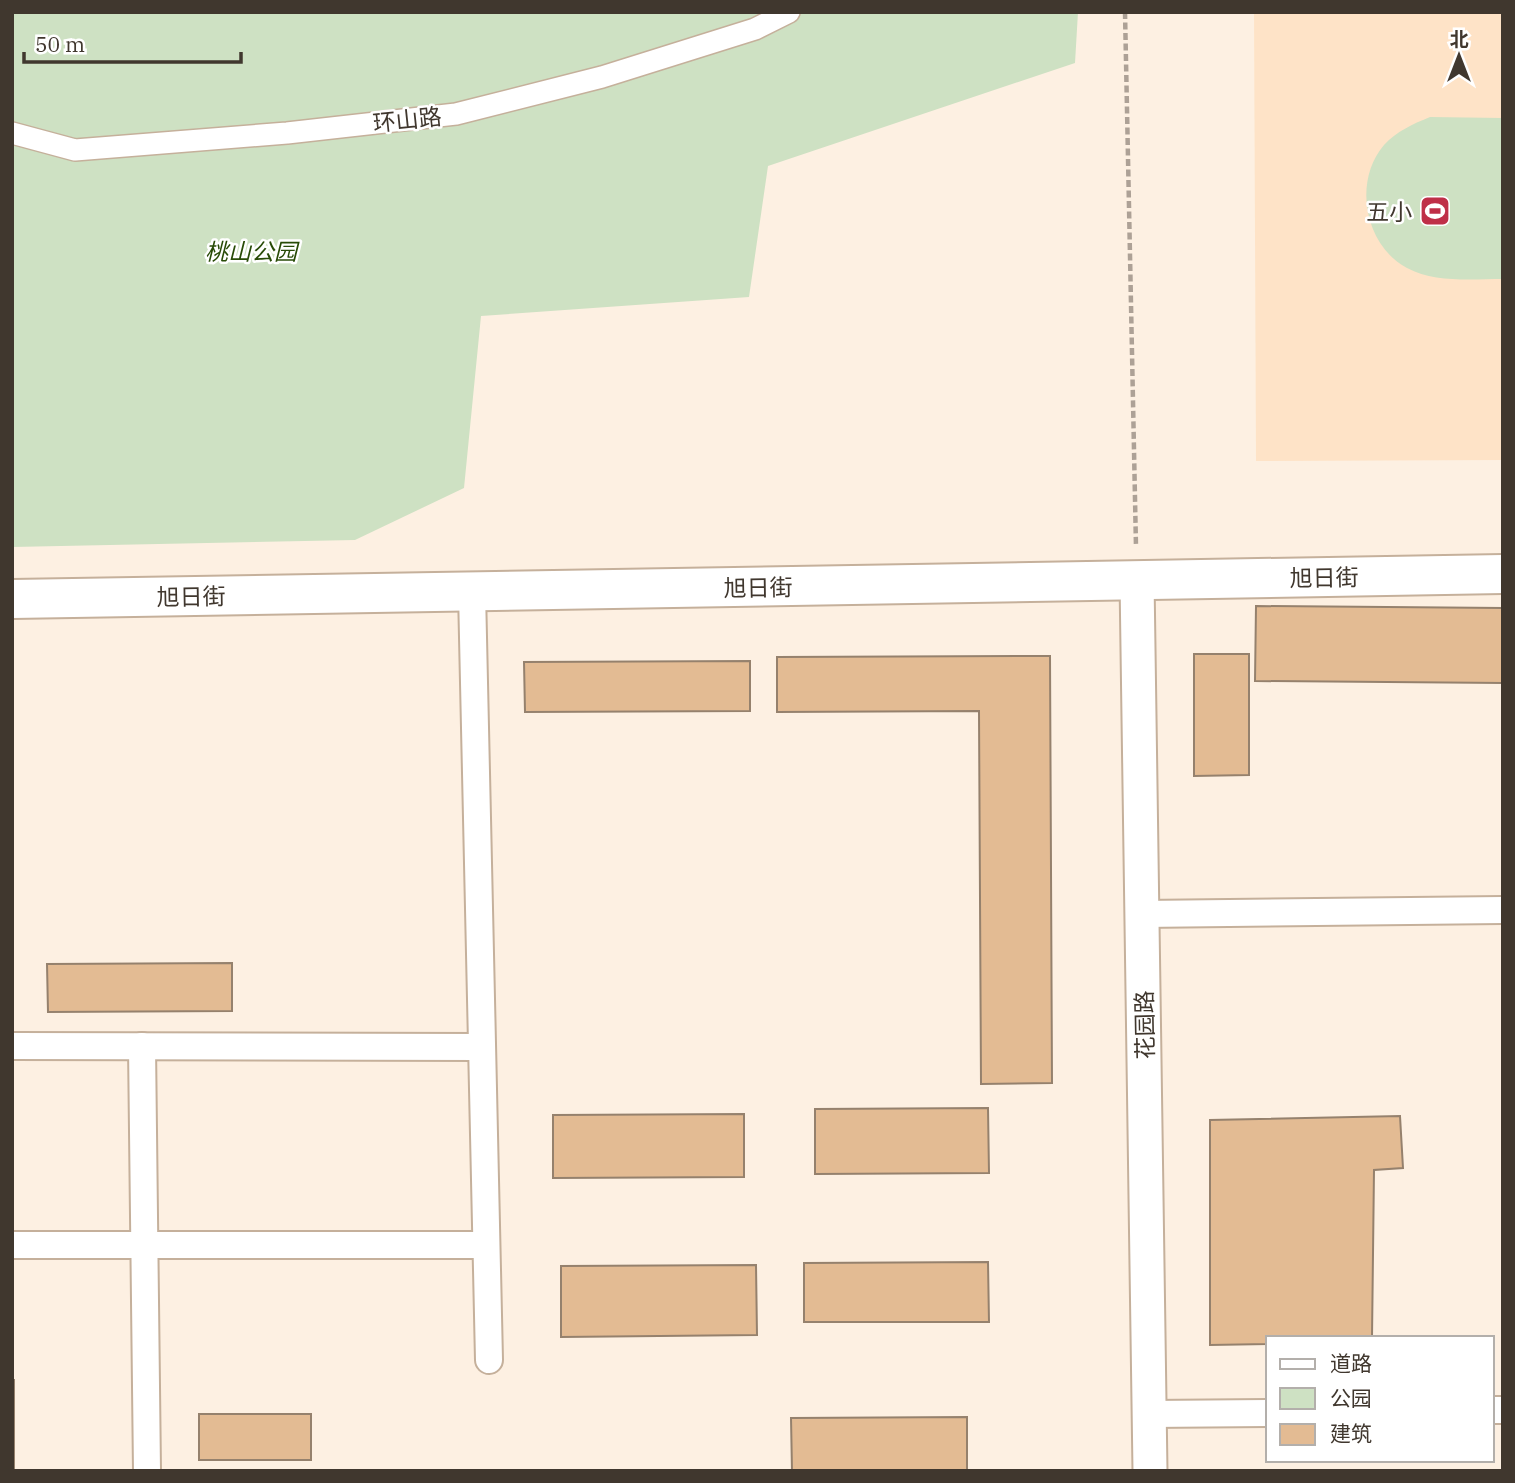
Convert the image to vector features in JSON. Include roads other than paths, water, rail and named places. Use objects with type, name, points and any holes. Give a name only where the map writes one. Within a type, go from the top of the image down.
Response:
[{"type":"main road","name":"旭日街","points":[[12,599],[1503,574]]},
{"type":"street","name":"环山路","points":[[12,133],[75,150],[288,133],[456,114],[602,76],[755,29],[789,12]]},
{"type":"street","name":"花园路","points":[[1137,580],[1150,1471]]},
{"type":"street","points":[[472,592],[489,1360]]},
{"type":"street","points":[[1142,914],[1503,910]]},
{"type":"street","points":[[12,1046],[482,1047]]},
{"type":"street","points":[[142,1046],[147,1471]]},
{"type":"street","points":[[12,1245],[486,1245]]},
{"type":"street","points":[[1149,1414],[1266,1413]]},
{"type":"place","name":"五小","points":[[1435,211]]},
{"type":"park label","name":"桃山公园","points":[[251,251]]}]
